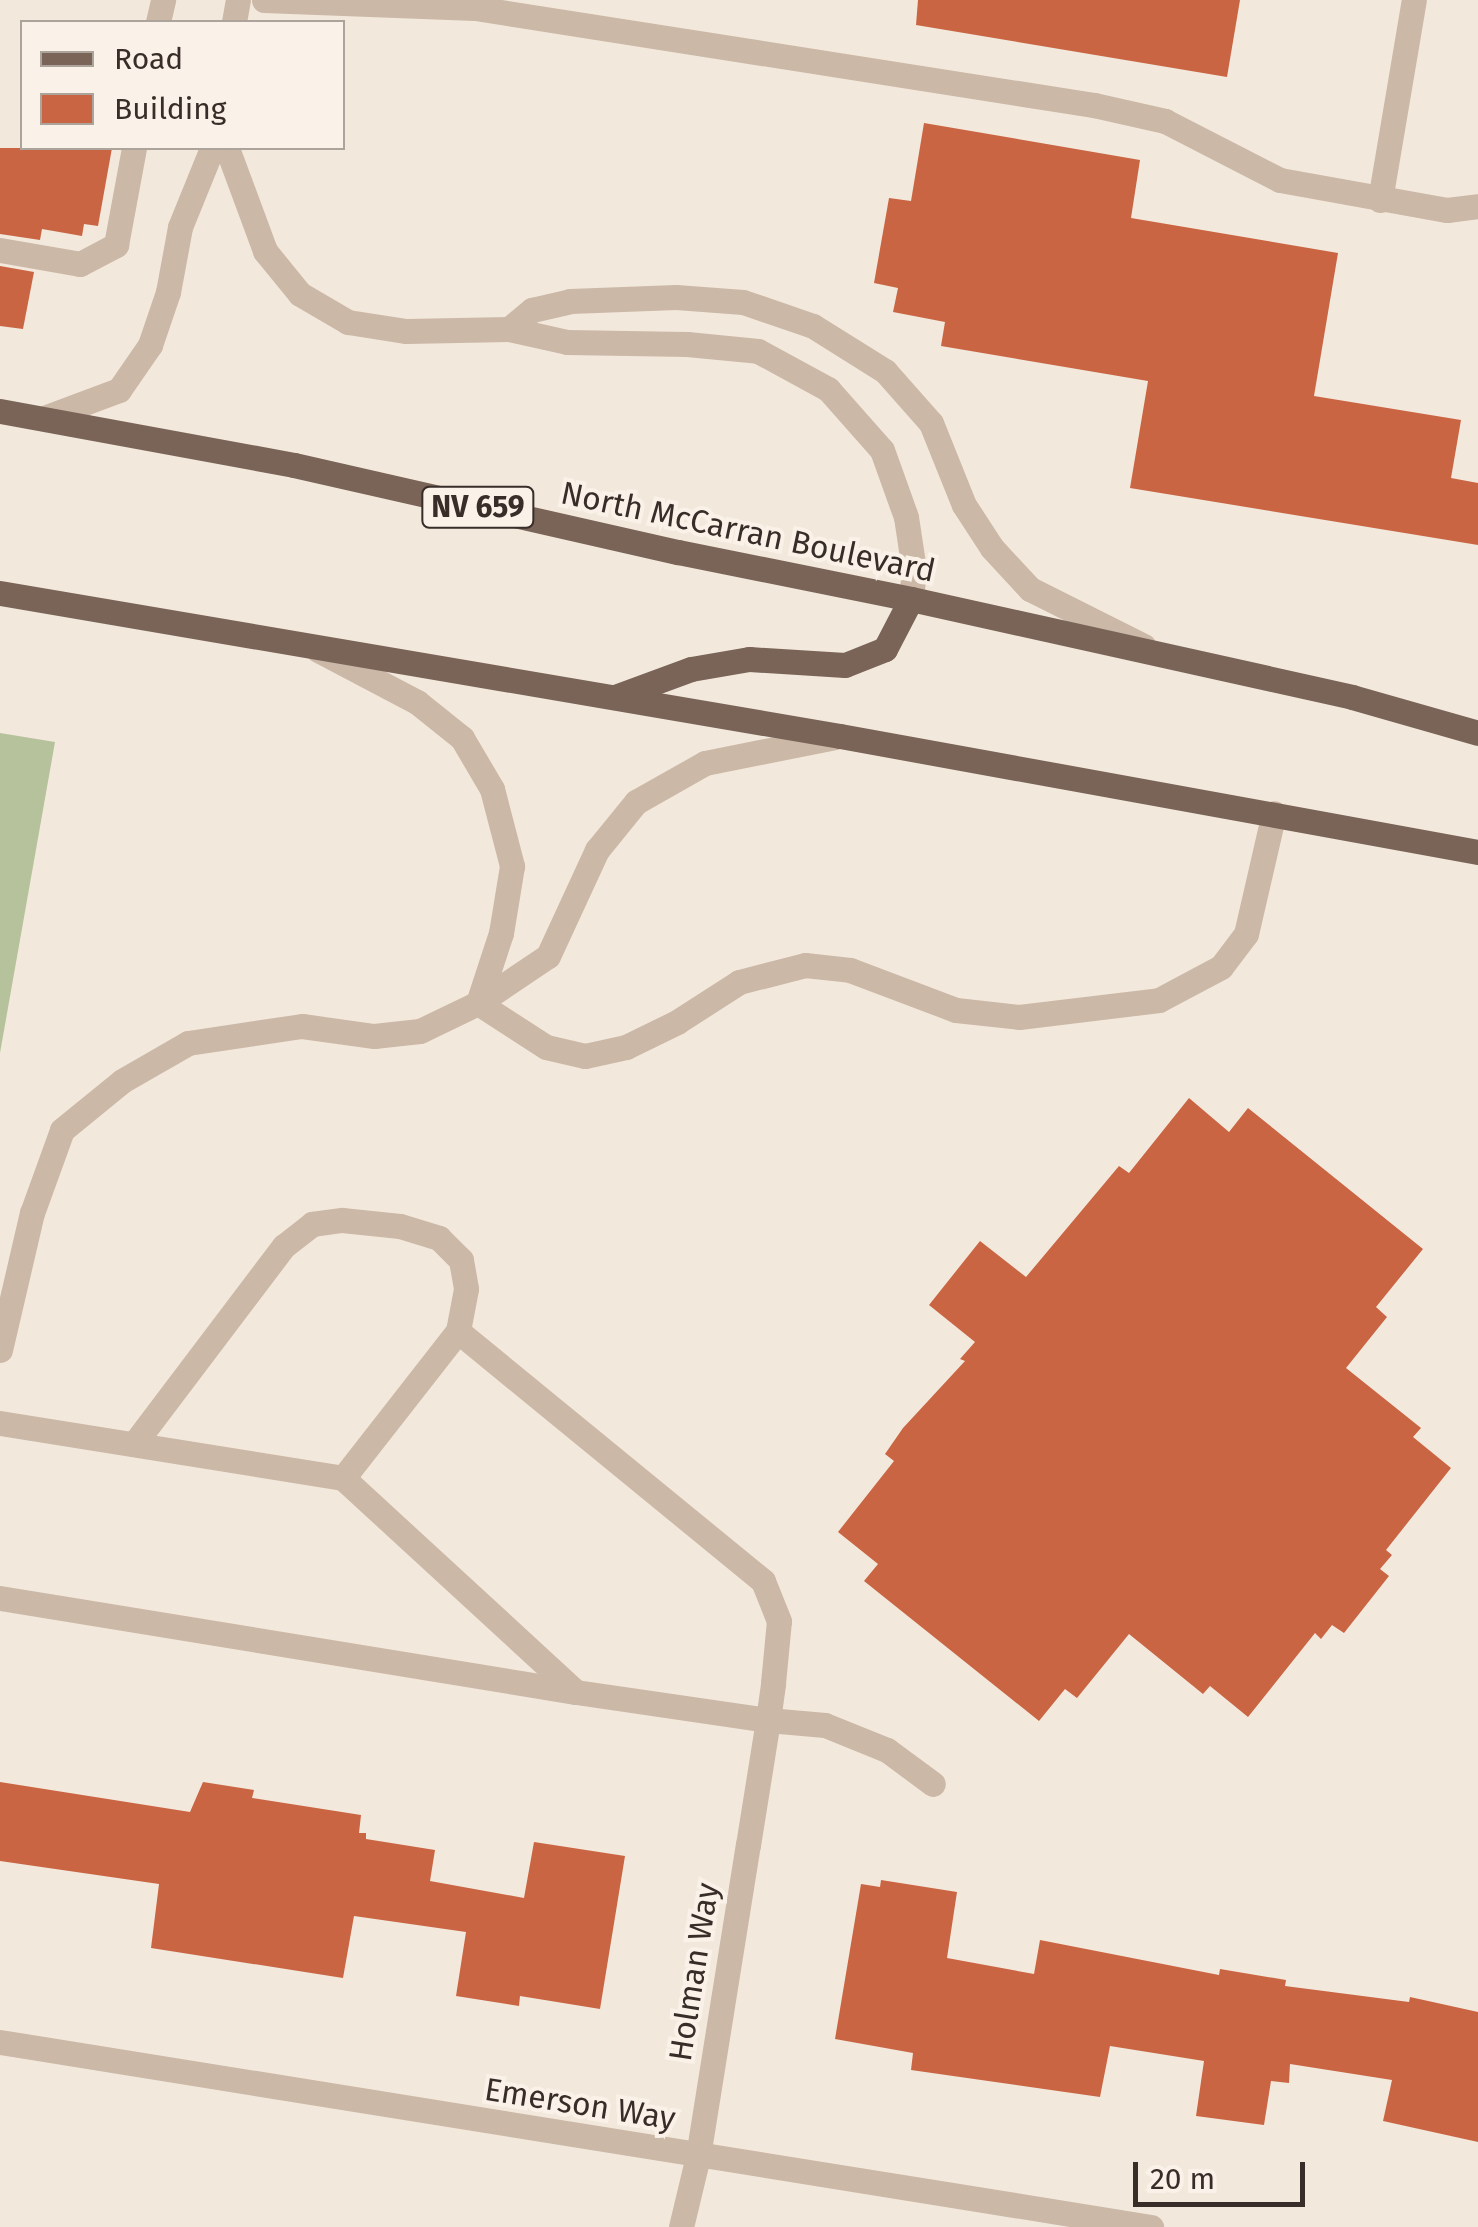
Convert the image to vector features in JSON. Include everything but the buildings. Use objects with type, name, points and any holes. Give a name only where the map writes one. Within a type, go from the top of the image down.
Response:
[{"type":"main road","name":"North McCarran Boulevard","points":[[0,411],[294,465],[678,552],[911,599],[1352,697],[1478,732]]},
{"type":"main road","points":[[0,593],[840,736],[1478,852]]},
{"type":"main road","points":[[610,699],[691,668],[749,659],[845,665],[886,649],[911,599]]},
{"type":"street","points":[[264,0],[475,8],[1094,105],[1165,121],[1280,180],[1447,210],[1478,206]]},
{"type":"street","points":[[1380,200],[1414,0]]},
{"type":"street","points":[[0,250],[80,264],[116,246],[134,150]]},
{"type":"street","points":[[44,418],[119,390],[150,345],[168,292],[180,226],[211,150]]},
{"type":"street","points":[[228,150],[265,251],[300,294],[348,322],[406,331],[509,329],[567,342],[687,344],[758,351],[828,389],[882,450],[906,517],[914,570],[911,599]]},
{"type":"street","points":[[509,329],[532,310],[570,301],[676,297],[743,302],[813,326],[885,371],[931,423],[964,505],[992,548],[1030,588],[1162,655]]},
{"type":"street","points":[[309,646],[417,702],[462,738],[492,789],[512,866],[501,932],[478,1004]]},
{"type":"street","points":[[0,1350],[32,1214],[62,1130],[122,1080],[188,1043],[302,1026],[374,1036],[420,1031],[478,1004],[548,956],[597,850],[636,802],[705,762],[840,736]]},
{"type":"street","points":[[478,1004],[546,1047],[585,1056],[626,1047],[676,1022],[739,982],[805,965],[850,970],[956,1010],[972,1012],[1019,1016],[1159,1000],[1221,967],[1246,934],[1274,813]]},
{"type":"street","points":[[134,1444],[284,1246],[312,1224],[342,1220],[380,1224],[439,1238],[460,1260],[466,1289],[458,1331],[343,1478]]},
{"type":"street","name":"Holman Way","points":[[458,1331],[763,1581],[779,1621],[768,1720],[698,2156],[681,2227]]},
{"type":"street","points":[[0,1423],[343,1478],[576,1692]]},
{"type":"street","points":[[0,1598],[576,1692],[825,1725],[887,1750],[933,1784]]},
{"type":"street","name":"Emerson Way","points":[[0,2043],[1150,2227]]},
{"type":"green space","points":[[0,733],[55,742],[0,1053]]}]
